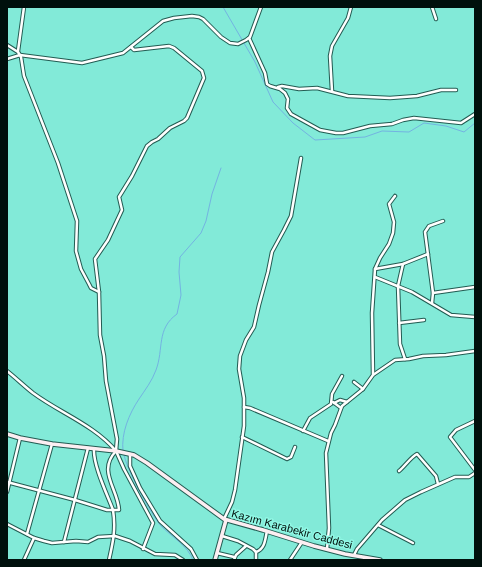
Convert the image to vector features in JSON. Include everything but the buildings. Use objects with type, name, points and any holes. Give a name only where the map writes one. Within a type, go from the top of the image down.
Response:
[{"type":"street","points":[[24,7],[20,56],[24,76],[58,163],[77,221],[76,250],[82,269],[89,284],[99,292]]},
{"type":"street","points":[[7,59],[20,56],[82,63],[123,53],[132,48],[139,39],[163,21],[192,16],[198,16],[203,19],[227,41],[235,44],[240,43],[247,39],[260,7]]},
{"type":"street","points":[[332,91],[330,56],[332,46],[345,24],[351,7]]},
{"type":"street","points":[[432,7],[436,19]]},
{"type":"street","points":[[247,39],[265,73],[267,84],[282,90],[288,99],[288,108],[291,114],[320,130],[333,133],[343,133],[365,127],[392,124],[414,118],[462,123],[475,114]]},
{"type":"street","points":[[7,45],[20,56]]},
{"type":"street","points":[[8,483],[107,510],[119,510],[109,479],[108,466],[110,457],[116,451],[117,439],[106,381],[104,356],[100,335],[99,292],[95,259],[108,240],[122,210],[119,199],[122,190],[132,176],[147,146],[158,139],[170,128],[187,118],[204,80],[202,71],[174,48],[164,46],[132,48]]},
{"type":"street","points":[[277,88],[282,86],[299,89],[317,88],[348,96],[395,98],[417,96],[440,90],[456,90]]},
{"type":"street","points":[[215,560],[225,520],[234,495],[242,437],[244,407],[239,368],[240,356],[246,340],[254,327],[272,252],[291,216],[301,158]]},
{"type":"street","points":[[373,375],[372,313],[375,269],[392,237],[394,222],[389,204],[395,196]]},
{"type":"street","points":[[432,303],[433,293],[426,231],[429,226],[443,221]]},
{"type":"street","points":[[375,269],[403,264],[428,254]]},
{"type":"street","points":[[403,264],[398,286],[399,323],[401,347],[406,359]]},
{"type":"street","points":[[375,277],[398,286],[432,303],[451,315],[475,317]]},
{"type":"street","points":[[433,293],[475,287]]},
{"type":"street","points":[[399,323],[424,320]]},
{"type":"street","points":[[327,550],[329,528],[326,453],[328,441],[341,408],[363,389],[373,375],[395,360],[475,351]]},
{"type":"street","points":[[7,371],[34,393],[69,414],[109,442],[116,451],[124,469],[153,522],[144,549]]},
{"type":"street","points":[[341,408],[333,402],[332,394],[342,376]]},
{"type":"street","points":[[354,382],[363,389]]},
{"type":"street","points":[[303,431],[310,418],[333,402],[340,400],[347,402]]},
{"type":"street","points":[[244,407],[250,408],[328,441]]},
{"type":"street","points":[[475,420],[450,436],[475,470]]},
{"type":"street","name":"Kazım Karabekir Caddesi","points":[[7,434],[52,444],[94,448],[130,454],[147,463],[225,520],[267,531],[327,550],[354,555],[361,558],[380,560]]},
{"type":"street","points":[[242,437],[287,459],[290,457],[295,447]]},
{"type":"street","points":[[7,492],[20,438]]},
{"type":"street","points":[[27,535],[52,444]]},
{"type":"street","points":[[64,542],[88,448]]},
{"type":"street","points":[[94,448],[93,454],[96,464],[113,510],[115,536],[109,560]]},
{"type":"street","points":[[130,454],[130,466],[140,488],[160,521],[191,549],[197,560]]},
{"type":"street","points":[[399,471],[405,467],[414,455],[417,454],[436,476],[438,484]]},
{"type":"street","points":[[354,555],[357,549],[378,525],[405,500],[455,477],[469,477],[475,473]]},
{"type":"street","points":[[7,524],[34,538],[52,542],[88,542],[98,538],[115,536],[155,554],[175,555],[183,560]]},
{"type":"street","points":[[378,525],[413,543]]},
{"type":"street","points":[[256,552],[263,546],[267,531]]},
{"type":"street","points":[[221,536],[238,541],[256,552]]},
{"type":"street","points":[[24,560],[34,538]]},
{"type":"street","points":[[290,560],[302,542]]},
{"type":"street","points":[[217,553],[234,559],[246,546]]},
{"type":"street","points":[[256,552],[256,560]]},
{"type":"waterway","points":[[223,7],[255,62],[273,102],[293,123],[315,140],[365,137],[382,131],[409,132],[424,123],[446,126],[464,132],[475,123]]},
{"type":"waterway","points":[[123,451],[123,437],[129,417],[154,374],[158,362],[163,333],[166,326],[177,314],[181,295],[179,272],[180,257],[201,233],[206,221],[212,194],[221,168]]},
{"type":"waterway","points":[[124,454],[134,480],[157,521],[184,546],[193,560]]}]
